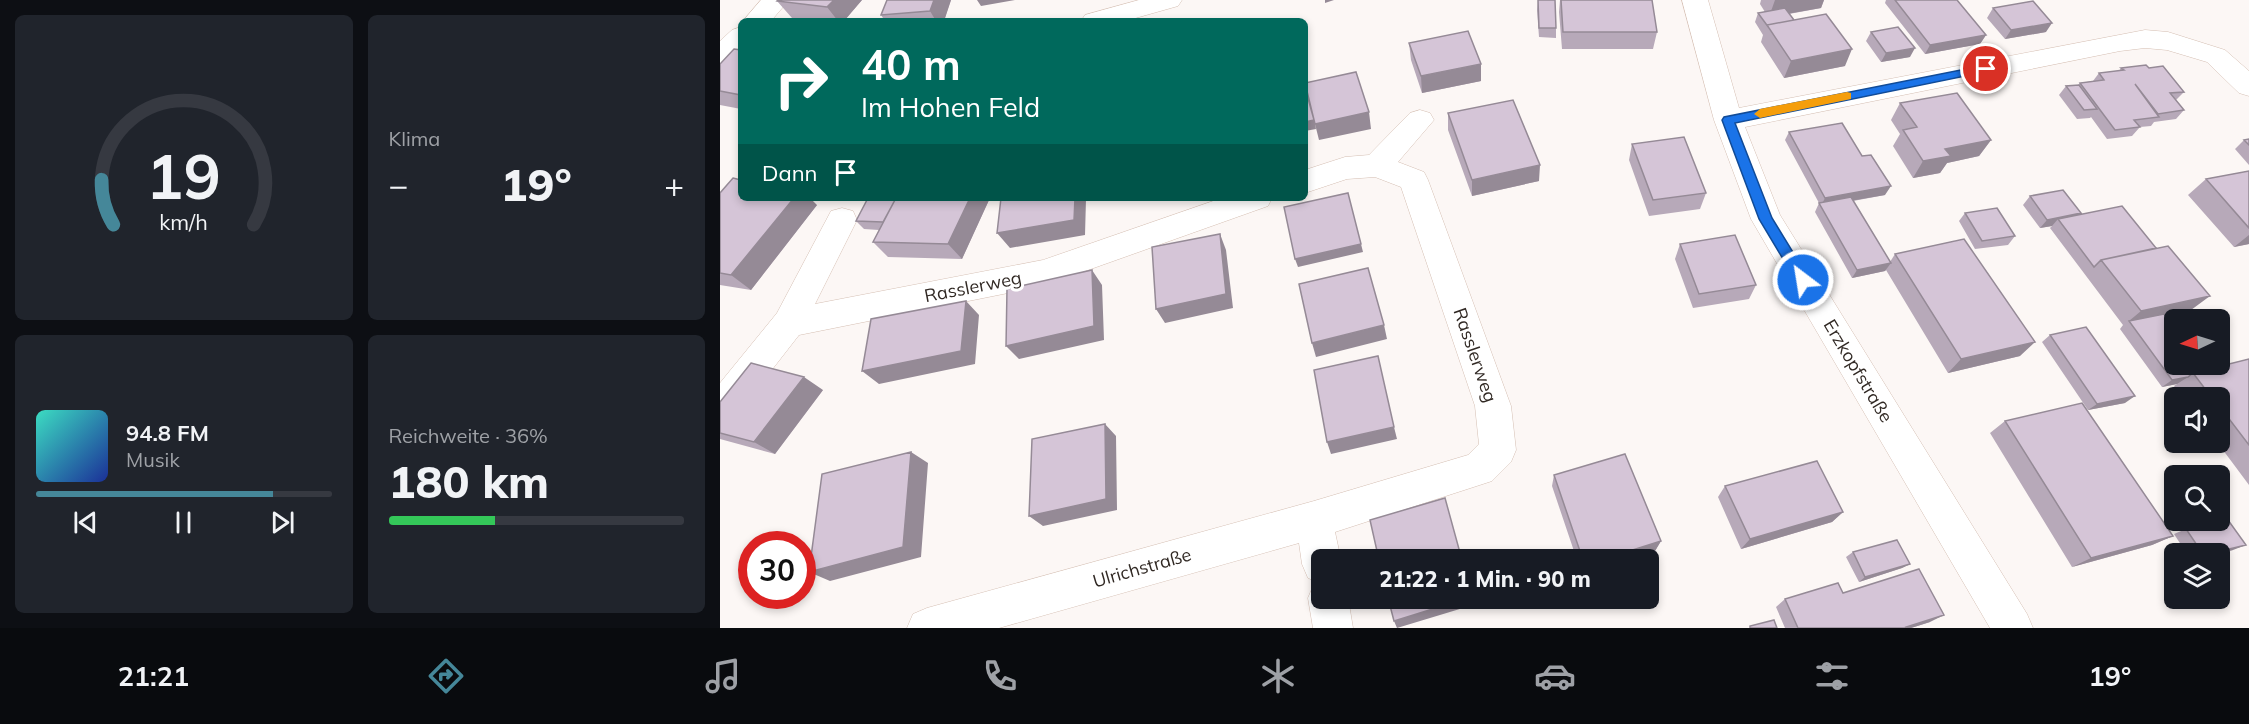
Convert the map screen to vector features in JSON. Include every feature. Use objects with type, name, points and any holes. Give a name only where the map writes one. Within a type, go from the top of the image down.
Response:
[{"type":"street","points":[[759,18],[776,0]]},
{"type":"street","points":[[1105,18],[1169,0]]},
{"type":"street","name":"Erzkopfstraße","points":[[1695,0],[1728,120],[1766,219],[2013,628]]},
{"type":"street","points":[[720,56],[738,39]]},
{"type":"street","points":[[1728,120],[2120,42],[2145,39],[2168,41],[2216,56],[2249,86]]},
{"type":"street","points":[[1377,166],[1420,120]]},
{"type":"street","name":"Rasslerweg","points":[[1308,181],[1346,168],[1377,166],[1413,180],[1493,406],[1498,450],[1479,469],[1314,520]]},
{"type":"street","name":"Rasslerweg","points":[[789,322],[1043,273],[1248,201]]},
{"type":"street","points":[[720,410],[789,322],[842,220]]},
{"type":"street","points":[[1314,520],[1319,549]]},
{"type":"street","name":"Ulrichstraße","points":[[927,628],[1314,520]]},
{"type":"street","points":[[1330,609],[1333,628]]},
{"type":"building","points":[[778,0],[834,0],[827,7]]},
{"type":"building","points":[[887,0],[934,0],[930,11],[881,15]]},
{"type":"building","points":[[1538,0],[1555,0],[1556,28],[1539,28]]},
{"type":"building","points":[[1561,0],[1652,0],[1657,32],[1563,32]]},
{"type":"building","points":[[1895,0],[1957,0],[1986,35],[1930,45]]},
{"type":"building","points":[[2033,1],[2052,23],[2011,30],[1993,8]]},
{"type":"building","points":[[1785,8],[1794,20],[1767,25],[1769,28],[1758,13]]},
{"type":"building","points":[[1826,14],[1852,49],[1791,61],[1767,25]]},
{"type":"building","points":[[1898,27],[1915,48],[1886,53],[1871,32]]},
{"type":"building","points":[[1468,31],[1481,64],[1421,76],[1409,43]]},
{"type":"building","points":[[734,49],[738,50],[738,94],[720,91],[720,64]]},
{"type":"building","points":[[2146,65],[2149,68],[2163,66],[2184,92],[2170,93],[2184,110],[2158,114],[2135,84],[2159,117],[2134,120],[2140,127],[2115,130],[2080,83],[2104,80],[2099,73]]},
{"type":"building","points":[[1356,72],[1369,112],[1315,124],[1308,95],[1308,82]]},
{"type":"building","points":[[2079,85],[2097,109],[2084,110],[2066,86]]},
{"type":"building","points":[[1957,93],[1991,140],[1945,149],[1951,156],[1923,161],[1903,130],[1917,127],[1900,103]]},
{"type":"building","points":[[1308,98],[1314,120],[1308,121]]},
{"type":"building","points":[[1513,100],[1540,165],[1472,180],[1448,113]]},
{"type":"building","points":[[1842,123],[1862,156],[1871,155],[1891,186],[1825,198],[1789,132]]},
{"type":"building","points":[[1684,137],[1706,193],[1653,200],[1632,144]]},
{"type":"building","points":[[2249,171],[2249,228],[2206,179]]},
{"type":"building","points":[[733,178],[738,179],[738,201],[792,201],[731,275],[720,273],[720,193]]},
{"type":"building","points":[[2063,190],[2081,213],[2047,220],[2030,196]]},
{"type":"building","points":[[1348,193],[1361,244],[1295,259],[1284,207]]},
{"type":"building","points":[[1851,197],[1891,263],[1857,270],[1819,203]]},
{"type":"building","points":[[866,201],[894,201],[883,222],[856,221]]},
{"type":"building","points":[[894,201],[969,201],[948,244],[873,242]]},
{"type":"building","points":[[1001,201],[1075,201],[1074,220],[997,233]]},
{"type":"building","points":[[2122,206],[2156,248],[2101,260],[2094,267],[2058,219]]},
{"type":"building","points":[[1997,208],[2015,236],[1982,241],[1965,213]]},
{"type":"building","points":[[1220,234],[1226,294],[1156,309],[1152,247]]},
{"type":"building","points":[[1735,235],[1756,285],[1699,294],[1680,244]]},
{"type":"building","points":[[1964,239],[2035,342],[1961,359],[1895,254]]},
{"type":"building","points":[[2168,246],[2210,296],[2141,311],[2101,260]]},
{"type":"building","points":[[1368,268],[1384,325],[1312,343],[1299,284]]},
{"type":"building","points":[[1092,270],[1094,326],[1006,346],[1007,289]]},
{"type":"building","points":[[966,301],[961,351],[862,371],[871,319]]},
{"type":"building","points":[[2164,314],[2164,369],[2129,321]]},
{"type":"building","points":[[2086,327],[2135,396],[2097,404],[2050,335]]},
{"type":"building","points":[[1378,356],[1394,427],[1327,442],[1314,370]]},
{"type":"building","points":[[2249,359],[2249,445],[2230,420],[2230,387],[2204,387],[2195,375],[2230,375],[2230,364]]},
{"type":"building","points":[[751,363],[804,377],[754,442],[720,433],[720,402]]},
{"type":"building","points":[[2168,375],[2190,375],[2188,377],[2172,380]]},
{"type":"building","points":[[2082,403],[2164,523],[2164,531],[2170,531],[2173,536],[2091,558],[2005,421]]},
{"type":"building","points":[[1105,424],[1106,499],[1029,516],[1032,439]]},
{"type":"building","points":[[911,452],[903,547],[816,570],[814,531],[822,474]]},
{"type":"building","points":[[1625,454],[1661,541],[1636,549],[1579,549],[1554,475]]},
{"type":"building","points":[[1817,461],[1843,512],[1750,539],[1725,486]]},
{"type":"building","points":[[1445,498],[1459,549],[1377,549],[1370,520]]},
{"type":"building","points":[[2230,523],[2246,545],[2230,549],[2230,543],[2196,543],[2187,531],[2230,531]]},
{"type":"building","points":[[1897,540],[1910,564],[1865,577],[1853,552]]},
{"type":"building","points":[[1919,569],[1944,615],[1907,628],[1798,628],[1785,599],[1838,583],[1843,593]]},
{"type":"building","points":[[1391,609],[1433,609],[1394,621]]},
{"type":"building","points":[[1774,620],[1777,628],[1750,628],[1750,626]]},
{"type":"slow traffic","points":[[1760,114],[1847,96]]},
{"type":"route","points":[[1803,280],[1766,219],[1728,120],[1986,69]]}]
